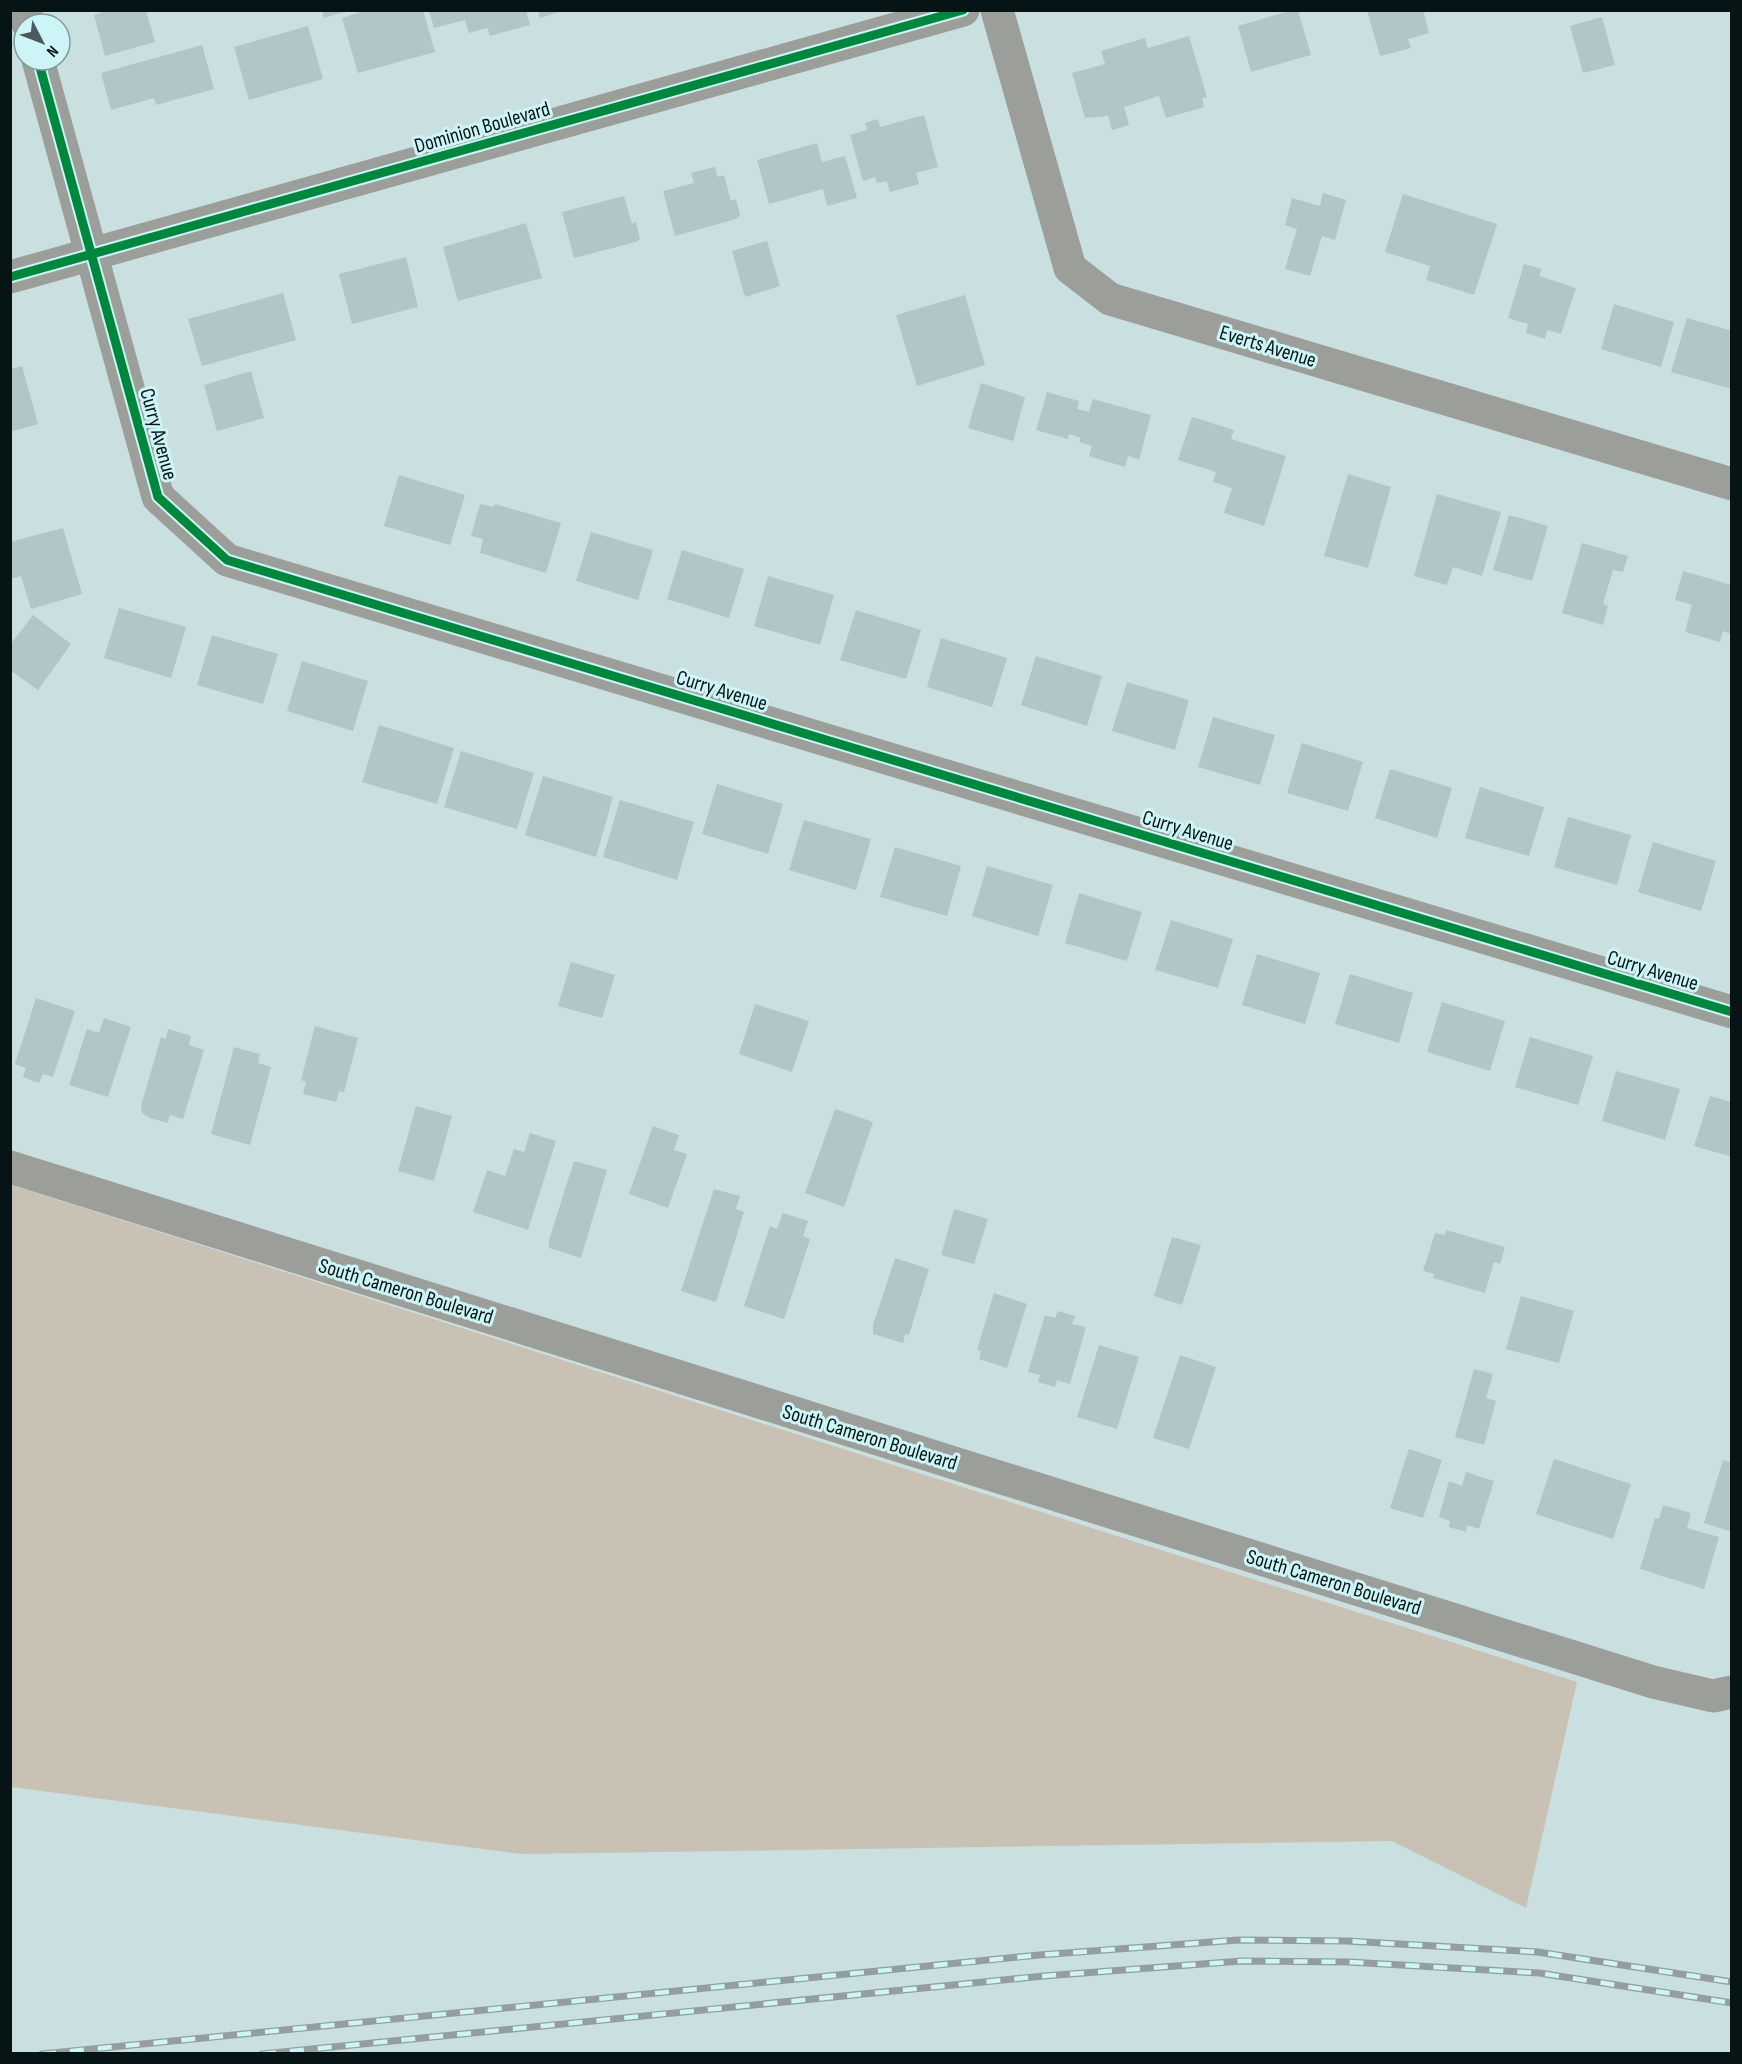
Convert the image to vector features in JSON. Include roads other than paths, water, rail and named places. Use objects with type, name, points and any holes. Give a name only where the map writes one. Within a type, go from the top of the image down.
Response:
[{"type":"street","name":"Dominion Boulevard","points":[[10,277],[963,10]]},
{"type":"street","name":"Everts Avenue","points":[[997,10],[1070,268],[1110,299],[1731,484]]},
{"type":"street","name":"Curry Avenue","points":[[41,72],[158,497],[226,560],[1731,1012]]},
{"type":"street","name":"South Cameron Boulevard","points":[[10,1167],[1642,1679],[1713,1696],[1731,1692]]},
{"type":"railway","points":[[42,2054],[1039,1955],[1238,1940],[1347,1941],[1538,1952],[1732,1982]]},
{"type":"railway","points":[[262,2054],[1044,1976],[1242,1961],[1349,1962],[1539,1973],[1732,2003]]}]
